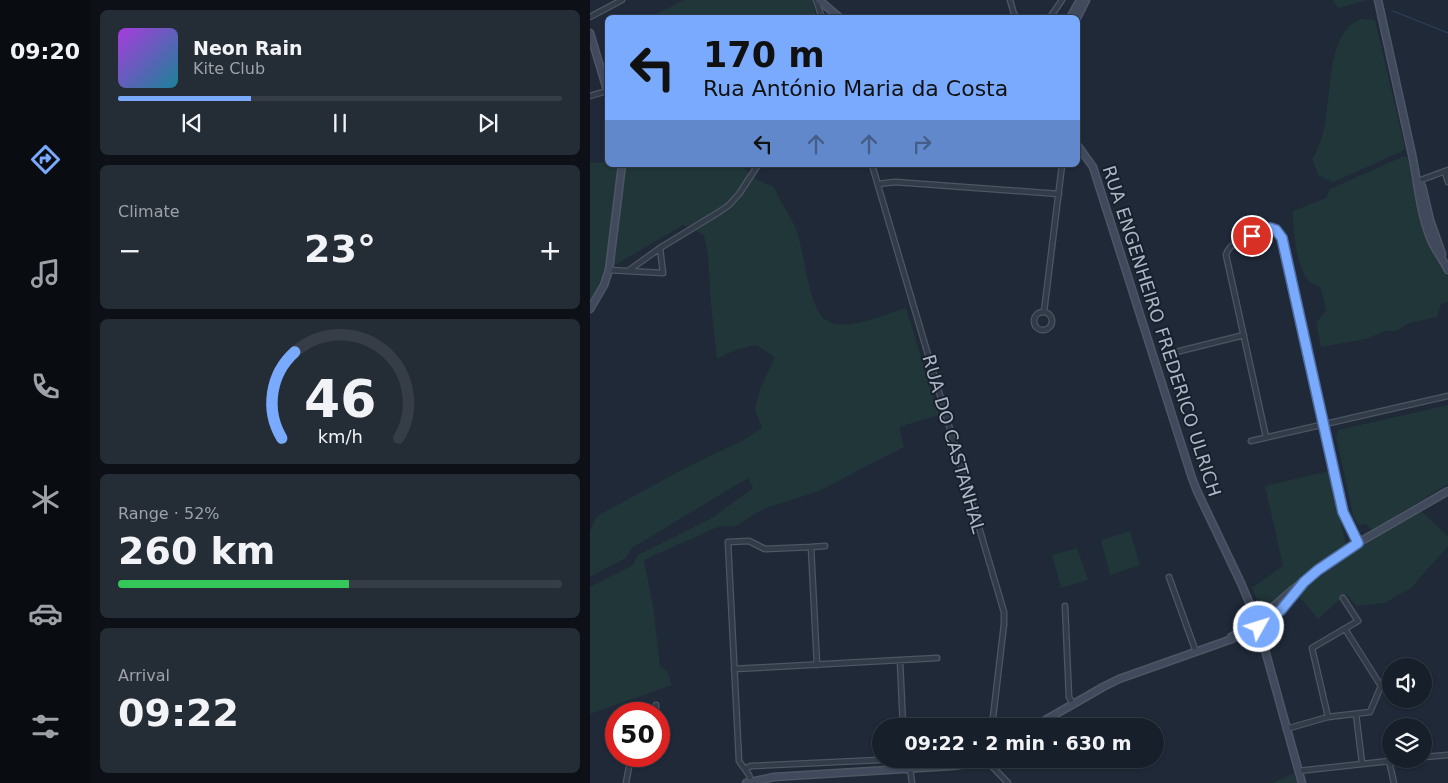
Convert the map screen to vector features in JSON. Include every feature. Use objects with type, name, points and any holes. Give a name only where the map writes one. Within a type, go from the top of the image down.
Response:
[{"type":"main road","points":[[818,0],[836,15]]},
{"type":"main road","points":[[1072,15],[1080,0]]},
{"type":"main road","points":[[1078,15],[1086,0]]},
{"type":"main road","points":[[1378,0],[1418,181],[1422,186],[1432,227],[1448,270]]},
{"type":"main road","points":[[590,33],[605,85]]},
{"type":"main road","name":"RUA ENGENHEIRO FREDERICO ULRICH","points":[[1080,149],[1093,167],[1196,491],[1258,624],[1302,783]]},
{"type":"main road","points":[[590,309],[604,286],[609,270],[622,167]]},
{"type":"main road","points":[[1258,624],[1270,609],[1330,561],[1448,492]]},
{"type":"main road","points":[[1049,718],[1119,680],[1224,642],[1258,624],[1281,610],[1304,582]]},
{"type":"main road","points":[[1252,608],[1270,609]]},
{"type":"main road","points":[[749,782],[774,777],[923,768]]},
{"type":"street","points":[[590,17],[622,0]]},
{"type":"street","points":[[818,0],[821,15]]},
{"type":"street","points":[[1010,0],[1015,15]]},
{"type":"street","points":[[1052,15],[1062,0]]},
{"type":"street","points":[[590,96],[605,92]]},
{"type":"street","points":[[628,271],[660,248],[729,205],[739,194],[757,167]]},
{"type":"street","name":"RUA DO CASTANHAL","points":[[873,167],[1004,612],[993,718]]},
{"type":"street","points":[[1044,312],[1062,167]]},
{"type":"street","points":[[1418,181],[1446,171],[1448,182]]},
{"type":"street","points":[[878,184],[895,182],[1059,194]]},
{"type":"street","points":[[1266,437],[1227,259],[1227,250],[1234,244],[1270,228],[1276,230],[1282,238],[1343,512],[1358,543]]},
{"type":"street","points":[[609,270],[663,273],[660,248]]},
{"type":"street","points":[[1172,353],[1244,335]]},
{"type":"street","points":[[1251,441],[1448,396]]},
{"type":"street","points":[[749,782],[750,775],[739,761],[728,542],[749,540],[765,549],[825,546]]},
{"type":"street","points":[[811,547],[817,665]]},
{"type":"street","points":[[1169,577],[1196,652]]},
{"type":"street","points":[[1328,717],[1312,648],[1358,621],[1343,598]]},
{"type":"street","points":[[1065,606],[1069,697],[1073,704]]},
{"type":"street","points":[[1286,729],[1328,717],[1370,712],[1382,686],[1345,629]]},
{"type":"street","points":[[734,669],[938,658]]},
{"type":"street","points":[[900,661],[903,718]]},
{"type":"street","points":[[1356,714],[1362,763]]},
{"type":"street","points":[[1432,756],[1448,755]]},
{"type":"street","points":[[745,769],[751,766],[872,760]]},
{"type":"street","points":[[1298,771],[1382,762]]},
{"type":"street","points":[[626,783],[629,767]]},
{"type":"street","points":[[994,768],[1008,783]]},
{"type":"street","points":[[1391,768],[1394,783]]},
{"type":"street","points":[[908,769],[912,783]]},
{"type":"green space","points":[[685,0],[812,0],[816,15],[654,15]]},
{"type":"green space","points":[[1333,0],[1368,0],[1339,8]]},
{"type":"green space","points":[[1360,19],[1375,20],[1405,148],[1401,152],[1333,182],[1318,175],[1312,159],[1324,129],[1330,78],[1338,45],[1347,29]]},
{"type":"green space","points":[[604,151],[605,167],[619,167],[605,272],[590,301],[590,163],[604,162]]},
{"type":"green space","points":[[1402,157],[1407,157],[1426,238],[1448,277],[1448,302],[1441,304],[1437,317],[1409,323],[1396,331],[1385,331],[1366,339],[1321,347],[1316,323],[1326,311],[1321,288],[1309,281],[1304,274],[1298,257],[1294,237],[1293,211],[1326,198],[1330,189]]},
{"type":"green space","points":[[625,167],[743,167],[754,178],[774,187],[797,231],[811,294],[821,315],[827,321],[835,324],[845,324],[866,321],[906,308],[939,415],[899,427],[904,447],[819,491],[763,509],[736,526],[720,526],[644,560],[653,605],[660,666],[667,671],[672,685],[624,702],[605,702],[605,709],[590,714],[590,587],[633,565],[638,555],[712,518],[753,488],[748,478],[632,548],[626,558],[590,577],[590,531],[597,516],[691,465],[744,440],[762,428],[755,409],[760,389],[775,357],[756,345],[735,350],[717,359],[708,256],[704,235],[683,225],[614,266]]},
{"type":"green space","points":[[1448,405],[1448,484],[1372,530],[1366,524],[1359,525],[1354,519],[1336,437],[1338,430]]},
{"type":"green space","points":[[1329,471],[1346,544],[1273,603],[1264,604],[1256,598],[1252,588],[1283,566],[1265,486]]},
{"type":"green space","points":[[1421,511],[1448,536],[1448,546],[1411,588],[1385,603],[1356,606],[1346,594],[1318,619],[1298,595],[1342,560]]},
{"type":"green space","points":[[1130,531],[1140,565],[1110,575],[1101,540]]},
{"type":"green space","points":[[1077,548],[1088,580],[1061,588],[1052,555]]},
{"type":"green space","points":[[1294,773],[1297,783],[1272,783]]},
{"type":"waterway","points":[[1393,11],[1448,33]]},
{"type":"route","points":[[1252,236],[1270,228],[1273,228],[1282,235],[1343,512],[1358,543],[1318,570],[1304,582],[1281,610],[1259,627]]}]
